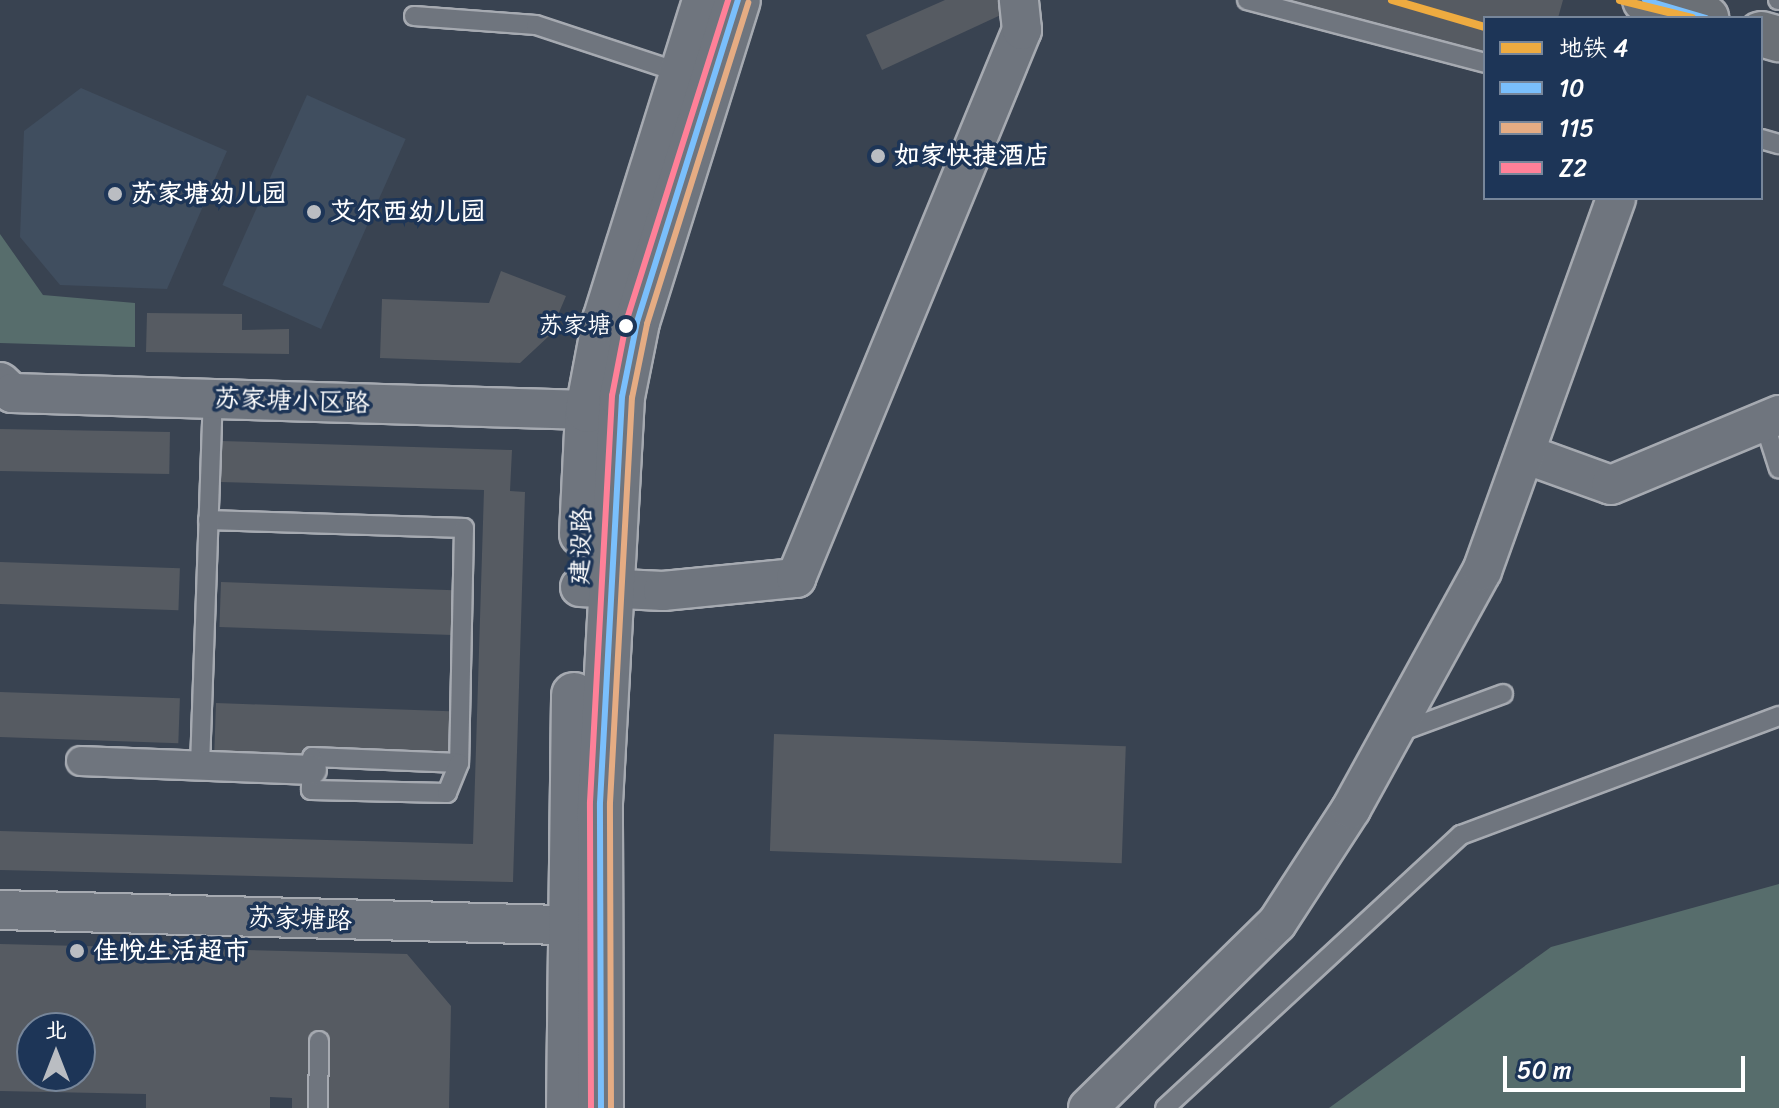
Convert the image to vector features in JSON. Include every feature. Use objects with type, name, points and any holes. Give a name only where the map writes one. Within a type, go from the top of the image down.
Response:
[{"type":"street","name":"建设路","points":[[569,1108],[584,926],[594,587],[588,410],[605,320],[705,0]]},
{"type":"street","name":"建设路","points":[[594,587],[637,322],[738,0]]},
{"type":"street","points":[[594,587],[663,591],[796,578],[1026,10]]},
{"type":"street","points":[[1088,1108],[1277,923],[1390,735],[1482,571],[1615,200]]},
{"type":"street","name":"苏家塘小区路","points":[[0,382],[12,393],[588,410]]},
{"type":"street","points":[[1525,454],[1611,485],[1771,417]]},
{"type":"street","points":[[81,761],[312,770]]},
{"type":"street","name":"苏家塘路","points":[[0,910],[584,926]]},
{"type":"street","name":"建设路","points":[[584,926],[601,1108]]},
{"type":"lane","points":[[1247,0],[1483,62]]},
{"type":"lane","points":[[414,16],[536,25],[681,73]]},
{"type":"lane","points":[[200,766],[213,398]]},
{"type":"lane","points":[[1771,417],[1779,469]]},
{"type":"lane","points":[[208,520],[464,528],[459,763],[447,793],[311,790],[312,757],[459,763]]},
{"type":"lane","points":[[1390,735],[1503,694]]},
{"type":"lane","points":[[1165,1108],[1461,835],[1779,716]]},
{"type":"lane","points":[[318,1108],[319,1041]]},
{"type":"shaded area","name":"苏家塘幼儿园","points":[[81,88],[227,151],[167,289],[60,285],[20,237],[24,131]]},
{"type":"shaded area","name":"艾尔西幼儿园","points":[[307,95],[406,139],[321,329],[222,285]]},
{"type":"green space","points":[[0,234],[43,295],[135,303],[135,347],[0,343]]},
{"type":"green space","points":[[1779,884],[1779,1108],[1329,1108],[1551,947]]},
{"type":"building","points":[[945,0],[1033,0],[882,70],[866,35]]},
{"type":"building","points":[[1271,0],[1563,0],[1559,16],[1483,16],[1483,59]]},
{"type":"building","points":[[501,271],[566,296],[549,336],[520,363],[380,358],[382,299],[489,303]]},
{"type":"building","points":[[147,313],[242,314],[242,330],[289,329],[289,354],[146,352]]},
{"type":"building","points":[[0,429],[170,432],[169,474],[0,471]]},
{"type":"building","points":[[221,441],[512,450],[510,491],[525,492],[513,882],[0,870],[0,831],[473,844],[484,490],[220,482]]},
{"type":"building","points":[[0,562],[180,568],[178,610],[0,604]]},
{"type":"building","points":[[221,582],[454,590],[452,635],[219,627]]},
{"type":"building","points":[[0,692],[180,698],[178,743],[0,737]]},
{"type":"building","points":[[216,703],[450,711],[448,759],[214,751]]},
{"type":"building","points":[[774,734],[1126,746],[1122,863],[770,851]]},
{"type":"building","points":[[0,944],[407,954],[451,1006],[449,1108],[292,1108],[292,1098],[270,1097],[270,1108],[146,1108],[146,1094],[49,1092],[96,1092],[96,1012],[16,1012],[16,1091],[0,1091]]},
{"type":"metro line","name":"4","points":[[1392,0],[1483,26]]},
{"type":"metro line","name":"4","points":[[1620,0],[1684,16]]},
{"type":"transit line","name":"Z2","points":[[591,1108],[590,802],[612,396],[627,319],[728,0]]},
{"type":"transit line","name":"10","points":[[601,1108],[600,803],[622,397],[637,322],[738,0]]},
{"type":"transit line","name":"10","points":[[1645,0],[1699,16]]},
{"type":"transit line","name":"115","points":[[611,1108],[610,803],[632,398],[647,324],[748,3]]},
{"type":"place","name":"如家快捷酒店","points":[[878,156]]},
{"type":"place","name":"苏家塘幼儿园","points":[[115,194]]},
{"type":"place","name":"艾尔西幼儿园","points":[[314,212]]},
{"type":"place","name":"苏家塘","points":[[626,326]]},
{"type":"place","name":"佳悦生活超市","points":[[77,951]]}]
